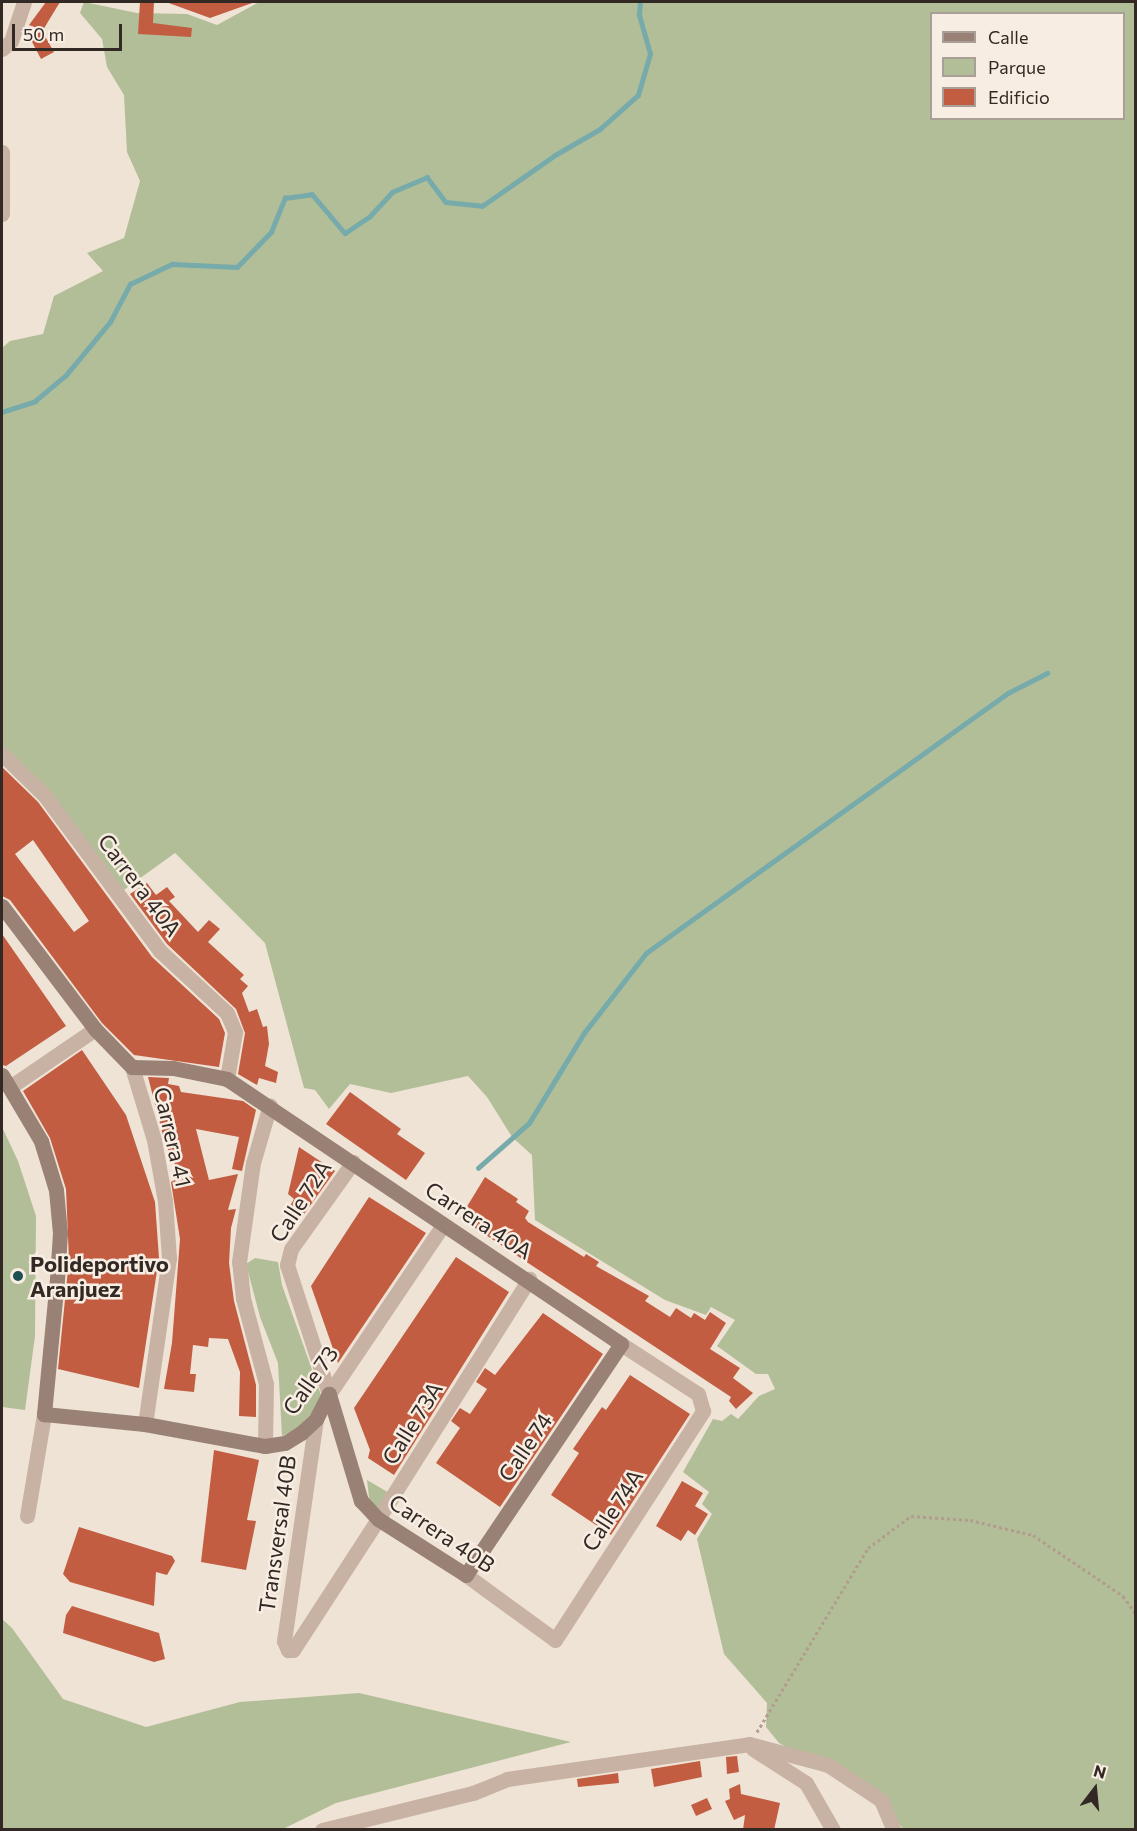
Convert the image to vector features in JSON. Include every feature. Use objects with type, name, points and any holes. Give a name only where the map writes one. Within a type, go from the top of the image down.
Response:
[{"type":"street","points":[[2,49],[10,41],[24,2]]},
{"type":"street","points":[[2,152],[2,214]]},
{"type":"street","name":"Carrera 40A","points":[[2,754],[45,796],[160,951],[227,1013],[235,1032],[227,1079]]},
{"type":"street","name":"Carrera 41","points":[[2,906],[95,1029],[132,1067],[154,1140],[165,1201],[169,1258],[145,1424]]},
{"type":"street","points":[[27,1516],[44,1414],[60,1233],[56,1191],[41,1142],[6,1082],[95,1029]]},
{"type":"street","name":"Carrera 40A","points":[[132,1067],[174,1068],[227,1079],[270,1105],[443,1225],[698,1394],[703,1402]]},
{"type":"street","points":[[265,1446],[266,1384],[243,1298],[239,1262],[253,1163],[270,1105]]},
{"type":"street","name":"Calle 72A","points":[[287,1265],[291,1249],[353,1162]]},
{"type":"street","name":"Calle 73","points":[[44,1414],[145,1424],[265,1446],[285,1443],[316,1419],[329,1394],[443,1225]]},
{"type":"street","name":"Carrera 40B","points":[[287,1265],[361,1501],[378,1520],[466,1575],[555,1640]]},
{"type":"street","name":"Calle 73A","points":[[293,1650],[529,1280]]},
{"type":"street","name":"Calle 74","points":[[466,1575],[621,1344]]},
{"type":"street","name":"Calle 74A","points":[[555,1640],[703,1411],[703,1402]]},
{"type":"street","name":"Transversal 40B","points":[[293,1650],[285,1646],[284,1641],[316,1419]]},
{"type":"street","points":[[322,1830],[473,1793],[507,1779],[749,1744],[828,1765],[881,1800],[894,1830]]},
{"type":"street","points":[[749,1744],[755,1752],[806,1783],[832,1830]]},
{"type":"path","points":[[749,1744],[868,1548],[912,1516],[970,1520],[1033,1535],[1123,1596],[1136,1614]]},
{"type":"green space","points":[[84,2],[137,13],[187,14],[217,25],[259,2],[1135,2],[1135,1829],[903,1829],[883,1802],[779,1743],[766,1727],[767,1703],[724,1654],[697,1539],[712,1514],[702,1504],[709,1492],[683,1472],[713,1419],[722,1421],[731,1414],[738,1419],[759,1396],[775,1389],[768,1374],[756,1374],[717,1346],[735,1320],[711,1307],[706,1315],[665,1300],[535,1220],[532,1155],[512,1137],[487,1097],[468,1076],[391,1093],[350,1084],[329,1109],[315,1090],[304,1088],[265,943],[175,853],[121,892],[2,745],[2,348],[10,341],[43,334],[54,296],[103,271],[87,253],[124,238],[140,181],[127,152],[124,95],[107,67],[102,39],[80,13]]},
{"type":"green space","name":"Polideportivo Aranjuez","points":[[2,1127],[18,1161],[36,1216],[35,1336],[25,1410],[2,1407]]},
{"type":"green space","points":[[255,1258],[278,1262],[282,1285],[321,1395],[319,1406],[295,1430],[282,1436],[278,1363],[260,1317],[246,1264]]},
{"type":"green space","points":[[367,1480],[391,1494],[377,1512],[370,1506]]},
{"type":"green space","points":[[2,1619],[12,1628],[63,1699],[146,1727],[240,1702],[359,1693],[571,1742],[336,1803],[283,1829],[2,1829]]},
{"type":"building","points":[[46,2],[60,2],[43,30],[29,25]]},
{"type":"building","points":[[140,2],[154,2],[153,23],[192,28],[191,37],[138,34]]},
{"type":"building","points":[[166,2],[255,2],[210,18]]},
{"type":"building","points":[[42,31],[54,52],[41,59],[30,38]]},
{"type":"building","points":[[2,767],[38,802],[152,957],[219,1019],[225,1033],[219,1067],[134,1055],[102,1023],[10,900],[2,896]],"holes":[[[33,840],[89,921],[74,932],[15,854]]]},
{"type":"building","points":[[147,883],[156,895],[167,887],[175,897],[169,901],[198,932],[209,920],[220,929],[208,942],[244,975],[240,979],[248,986],[242,993],[249,1012],[257,1009],[263,1027],[267,1026],[269,1044],[265,1066],[278,1072],[276,1083],[259,1078],[257,1085],[238,1074],[245,1033],[236,1009],[167,944],[130,894]]},
{"type":"building","points":[[2,934],[66,1026],[6,1066],[2,1065]]},
{"type":"building","points":[[82,1050],[126,1115],[155,1202],[159,1258],[139,1388],[58,1369],[69,1260],[66,1189],[50,1138],[23,1091]]},
{"type":"building","points":[[148,1077],[169,1078],[168,1084],[179,1086],[181,1092],[243,1101],[256,1110],[242,1171],[232,1169],[239,1137],[196,1129],[209,1180],[238,1174],[228,1210],[236,1209],[231,1228],[229,1263],[234,1301],[256,1385],[256,1417],[239,1416],[240,1372],[228,1339],[209,1338],[208,1347],[193,1345],[190,1374],[196,1374],[194,1392],[164,1389],[172,1343],[180,1239],[171,1182],[181,1177],[165,1143]]},
{"type":"building","points":[[350,1092],[401,1129],[397,1134],[425,1153],[406,1180],[326,1124]]},
{"type":"building","points":[[299,1147],[335,1171],[297,1224],[286,1213],[294,1199],[288,1194]]},
{"type":"building","points":[[485,1177],[518,1199],[516,1202],[529,1211],[525,1218],[528,1222],[584,1257],[586,1254],[599,1262],[596,1266],[649,1296],[645,1301],[670,1317],[676,1308],[691,1318],[694,1313],[705,1320],[710,1312],[726,1323],[710,1349],[740,1368],[733,1378],[753,1393],[736,1409],[729,1401],[731,1397],[460,1218]]},
{"type":"building","points":[[369,1197],[426,1233],[338,1363],[311,1286]]},
{"type":"building","points":[[456,1257],[509,1292],[394,1475],[368,1458],[370,1450],[354,1408]]},
{"type":"building","points":[[543,1313],[603,1354],[500,1507],[436,1463],[460,1428],[451,1421],[460,1408],[470,1414],[487,1389],[476,1382],[485,1368],[495,1375]]},
{"type":"building","points":[[630,1375],[690,1414],[611,1535],[551,1495],[579,1453],[573,1449],[602,1407],[606,1410]]},
{"type":"building","points":[[214,1450],[259,1460],[247,1520],[256,1521],[246,1570],[201,1562]]},
{"type":"building","points":[[682,1481],[703,1493],[695,1506],[708,1514],[695,1535],[688,1530],[681,1541],[656,1526]]},
{"type":"building","points":[[79,1527],[172,1556],[175,1561],[167,1575],[156,1572],[154,1606],[70,1582],[63,1574]]},
{"type":"building","points":[[72,1606],[159,1633],[165,1659],[154,1662],[63,1633],[66,1615]]},
{"type":"building","points":[[737,1756],[739,1772],[727,1774],[726,1757]]},
{"type":"building","points":[[700,1761],[702,1777],[654,1787],[651,1769]]},
{"type":"building","points":[[618,1773],[619,1783],[578,1787],[577,1779]]},
{"type":"building","points":[[740,1784],[741,1794],[780,1803],[774,1830],[743,1830],[745,1815],[734,1820],[725,1801],[730,1799],[729,1789]]},
{"type":"building","points":[[707,1798],[712,1809],[696,1816],[691,1805]]},
{"type":"waterway","points":[[2,412],[35,401],[66,375],[110,322],[130,284],[172,264],[237,267],[271,232],[285,198],[312,194],[345,233],[369,217],[392,192],[427,177],[446,202],[482,206],[555,155],[600,129],[638,95],[650,54],[639,15],[640,2]]},
{"type":"waterway","points":[[478,1168],[529,1123],[584,1033],[646,953],[1008,693],[1047,673]]},
{"type":"place","name":"Polideportivo Aranjuez","points":[[18,1276]]}]
